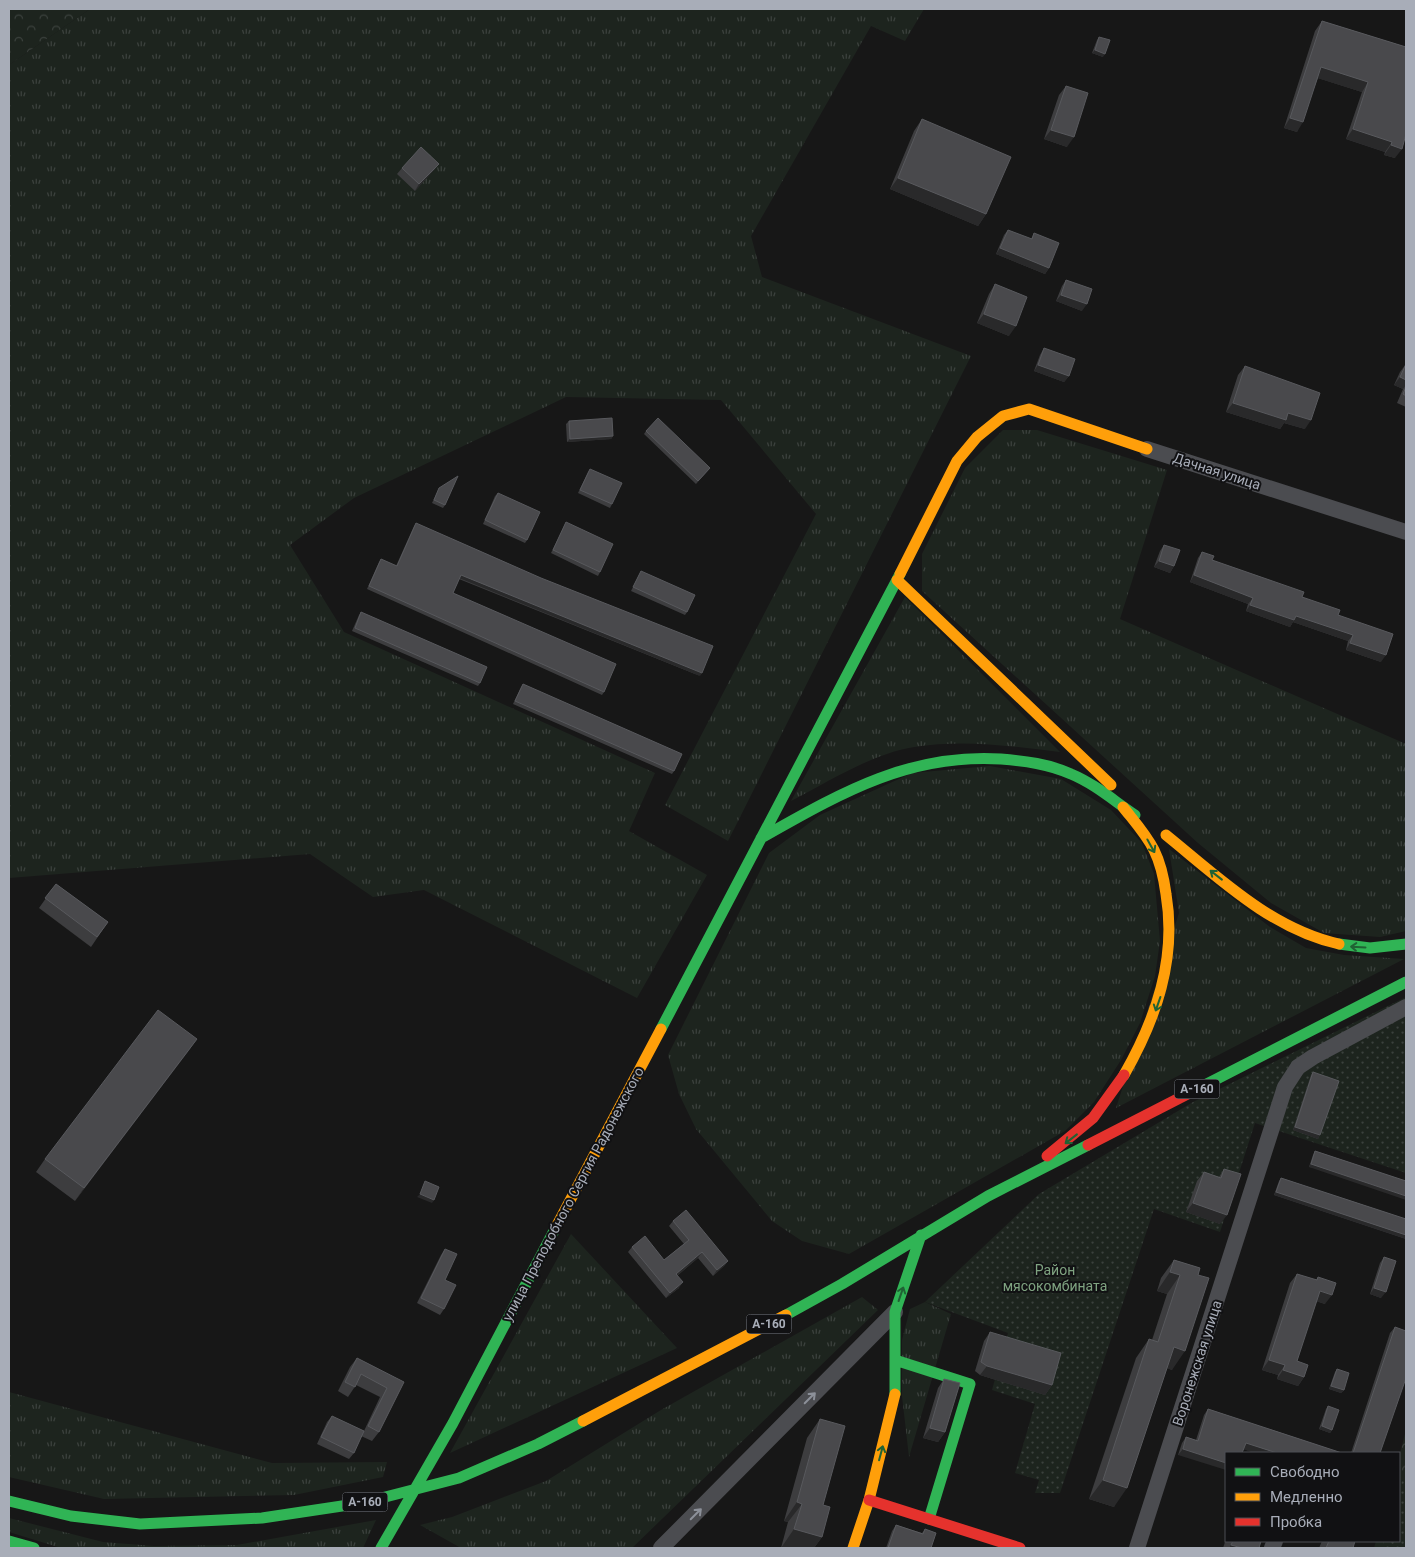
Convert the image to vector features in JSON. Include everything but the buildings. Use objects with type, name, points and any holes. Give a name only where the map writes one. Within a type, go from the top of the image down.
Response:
[{"type":"main road","name":"Дачная улица","points":[[897,580],[957,461],[977,437],[1003,416],[1029,409],[1147,449]]},
{"type":"main road","points":[[897,580],[1158,829],[1254,905],[1296,931],[1342,946],[1383,949],[1406,944]]},
{"type":"main road","name":"улица Преподобного Сергия Радонежского","points":[[381,1548],[453,1423],[897,580]]},
{"type":"main road","points":[[1072,748],[1106,793],[1122,807],[1158,829]]},
{"type":"main road","points":[[761,838],[844,790],[895,770],[948,758],[989,756],[1050,766],[1077,777],[1106,793]]},
{"type":"main road","points":[[988,1196],[1076,1135],[1101,1110],[1139,1047],[1152,1021],[1164,986],[1168,962],[1170,911],[1160,864],[1152,846],[1122,807]]},
{"type":"main road","name":"А-160","points":[[9,1501],[71,1516],[140,1524],[262,1518],[362,1503],[459,1478],[538,1444],[695,1364],[842,1284],[988,1196],[1406,982]]},
{"type":"main road","points":[[853,1548],[896,1400],[895,1312],[921,1235]]},
{"type":"main road","points":[[895,1360],[970,1384],[929,1519]]},
{"type":"main road","points":[[868,1500],[1020,1548]]},
{"type":"main road","points":[[9,1541],[34,1548]]},
{"type":"street","name":"Дачная улица","points":[[1147,449],[1406,532]]},
{"type":"street","name":"Воронежская улица","points":[[1137,1548],[1285,1087],[1298,1067],[1406,1007]]},
{"type":"street","points":[[662,1548],[895,1312]]},
{"type":"green space","points":[[9,9],[90,9],[9,65]]},
{"type":"green space","points":[[90,9],[924,9],[905,41],[871,26],[751,236],[762,277],[971,356],[728,841],[665,805],[816,514],[721,400],[566,397],[354,498],[290,545],[344,632],[655,773],[629,831],[707,875],[637,998],[424,890],[373,897],[310,854],[9,878],[9,65]]},
{"type":"green space","points":[[1003,430],[1037,430],[1167,470],[1120,619],[1406,744],[1406,931],[1380,937],[1324,933],[1271,903],[1198,843],[922,591],[922,554],[965,468]]},
{"type":"green space","points":[[905,597],[1060,752],[969,743],[914,747],[866,762],[791,801]]},
{"type":"green space","points":[[990,766],[1061,779],[1111,810],[1142,843],[1154,874],[1160,941],[1155,976],[1140,1023],[1121,1060],[1094,1102],[1065,1131],[849,1254],[802,1241],[772,1221],[696,1129],[679,1094],[668,1055],[769,853],[820,815],[912,773]]},
{"type":"green space","points":[[1169,849],[1270,927],[1306,948],[1344,955],[1404,959],[1116,1108],[1179,913]]},
{"type":"green space","name":"Район мясокомбината","points":[[1406,997],[1406,1173],[1255,1123],[1220,1232],[1154,1209],[1060,1493],[1035,1493],[1039,1480],[1015,1473],[1035,1404],[992,1390],[1008,1333],[925,1302],[1039,1194],[1193,1102]]},
{"type":"green space","points":[[571,1234],[677,1348],[450,1453]]},
{"type":"green space","points":[[862,1297],[878,1310],[632,1548],[461,1548],[420,1525],[452,1517],[546,1481],[661,1410]]},
{"type":"green space","points":[[925,1302],[951,1314],[909,1457],[902,1396],[902,1340],[910,1309]]},
{"type":"green space","points":[[9,1392],[272,1463],[387,1462],[383,1477],[294,1495],[104,1499],[9,1477]]},
{"type":"green space","points":[[1406,1430],[1406,1548],[1374,1548],[1376,1542],[1400,1542],[1400,1453]]},
{"type":"green space","points":[[1406,1467],[1406,1548],[1382,1548],[1384,1542],[1400,1542],[1400,1488]]},
{"type":"green space","points":[[9,1518],[103,1542],[154,1546],[237,1545],[376,1520],[363,1548],[61,1548],[9,1532]]},
{"type":"traffic: fast","points":[[661,1029],[900,574]]},
{"type":"traffic: fast","points":[[761,838],[818,806],[875,780],[935,763],[967,759],[1001,759],[1054,768],[1088,783],[1135,815]]},
{"type":"traffic: fast","points":[[1339,944],[1370,948],[1406,944]]},
{"type":"traffic: fast","points":[[1203,1086],[1406,982]]},
{"type":"traffic: fast","points":[[786,1315],[842,1284],[988,1196],[1088,1145]]},
{"type":"traffic: fast","points":[[381,1548],[453,1423],[556,1227]]},
{"type":"traffic: fast","points":[[895,1394],[895,1312],[921,1235]]},
{"type":"traffic: fast","points":[[895,1360],[970,1384],[929,1519]]},
{"type":"traffic: fast","points":[[9,1501],[71,1516],[140,1524],[262,1518],[362,1503],[459,1478],[538,1444],[583,1421]]},
{"type":"traffic: fast","points":[[9,1541],[34,1548]]},
{"type":"traffic: slow","points":[[900,574],[957,461],[977,437],[1003,416],[1029,409],[1147,449]]},
{"type":"traffic: slow","points":[[897,580],[1111,785]]},
{"type":"traffic: slow","points":[[1123,807],[1144,833],[1156,855],[1164,883],[1169,918],[1169,942],[1161,988],[1146,1032],[1124,1075]]},
{"type":"traffic: slow","points":[[1166,835],[1246,900],[1268,914],[1314,937],[1339,944]]},
{"type":"traffic: slow","points":[[556,1227],[661,1029]]},
{"type":"traffic: slow","points":[[583,1421],[786,1315]]},
{"type":"traffic: slow","points":[[853,1548],[869,1500],[895,1394]]},
{"type":"traffic: jam","points":[[1047,1156],[1093,1118],[1124,1075]]},
{"type":"traffic: jam","points":[[1088,1145],[1203,1086]]},
{"type":"traffic: jam","points":[[869,1500],[1020,1548]]}]
